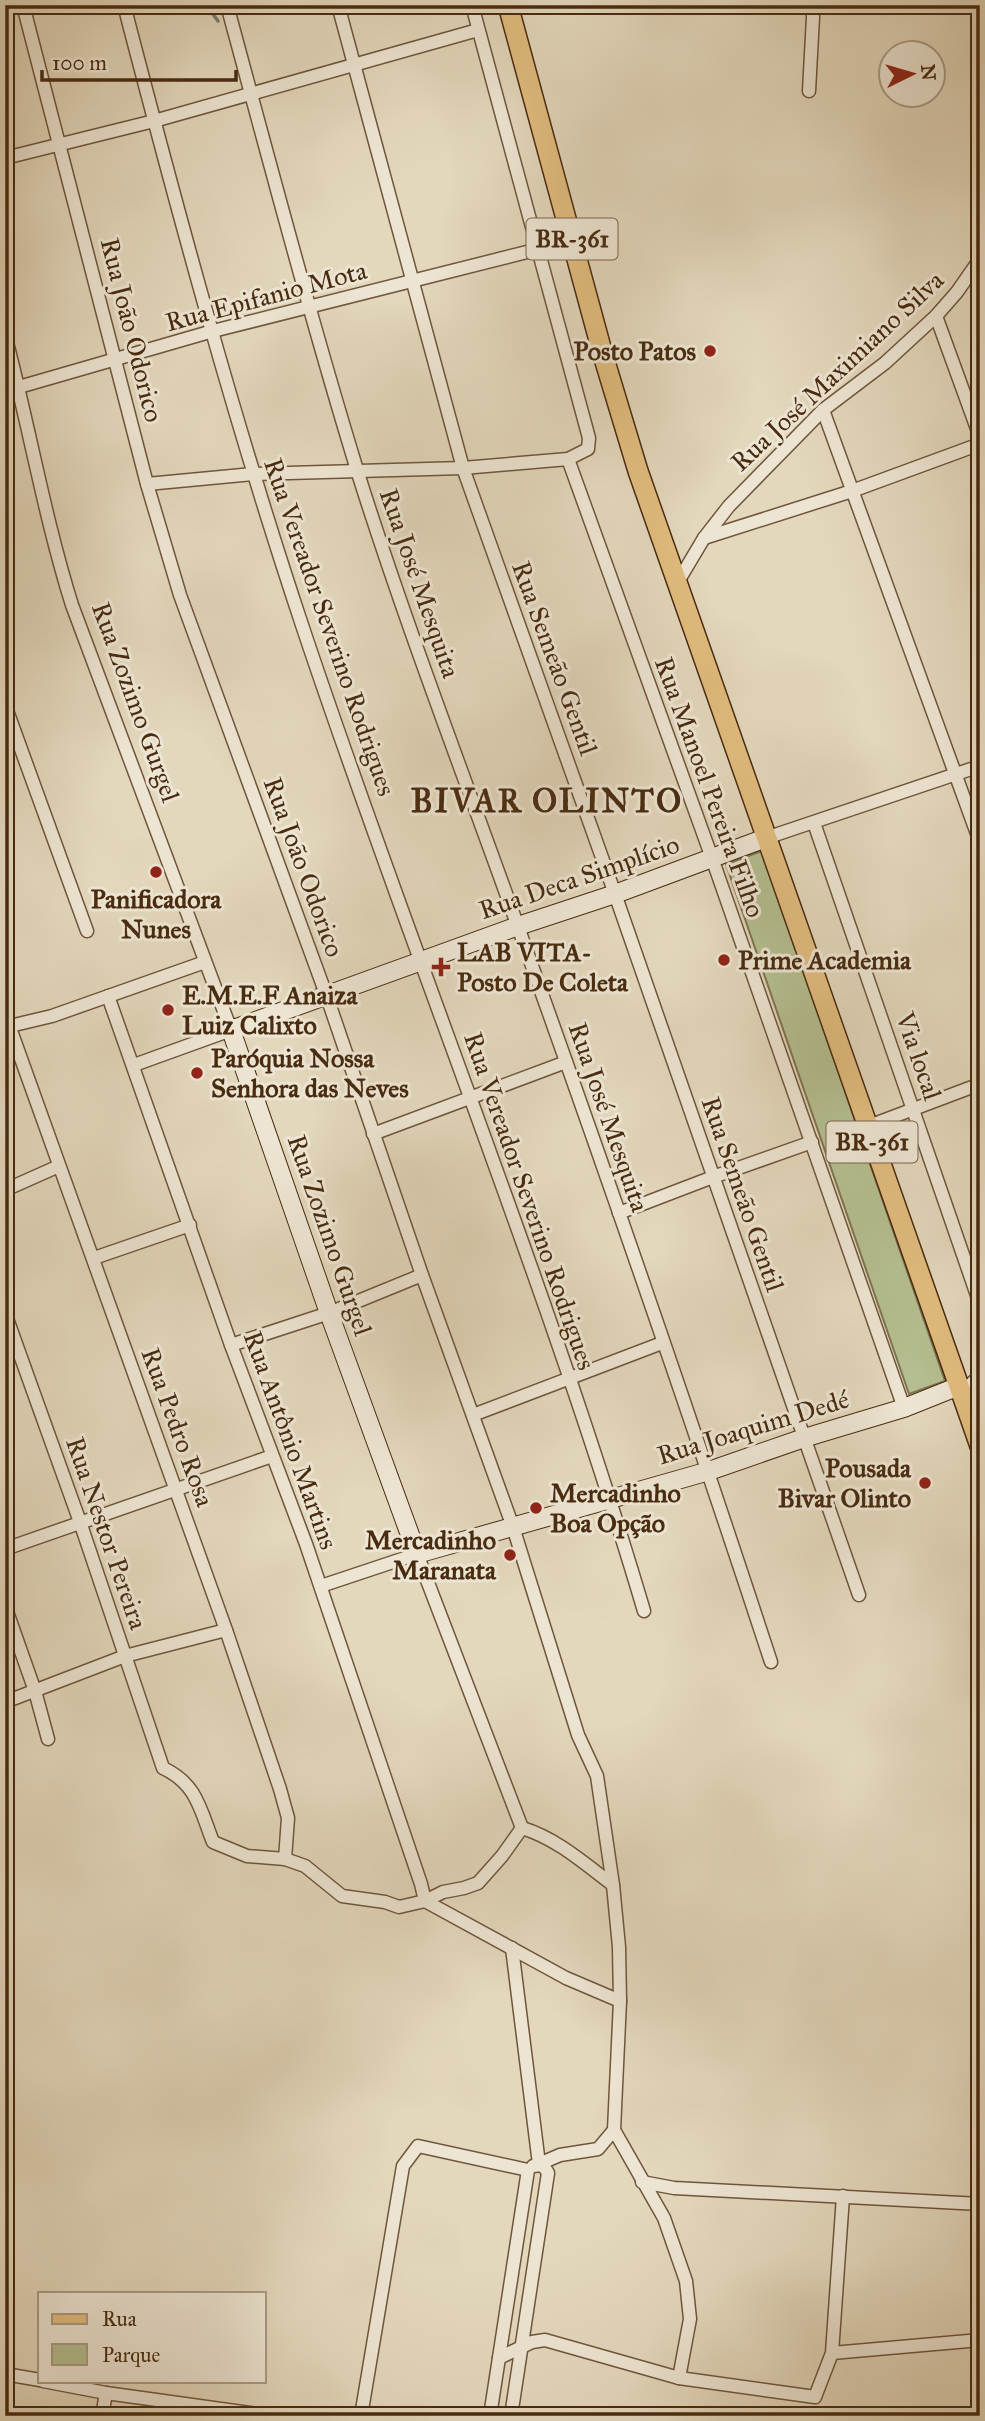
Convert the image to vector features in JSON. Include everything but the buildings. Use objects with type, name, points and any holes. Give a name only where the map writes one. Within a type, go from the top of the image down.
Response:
[{"type":"main road","name":"BR-361","points":[[508,5],[606,367],[638,471],[866,1127],[967,1383],[980,1446]]},
{"type":"street","name":"Rua João Odorico","points":[[23,5],[148,484],[180,595],[327,996],[422,1275],[513,1527],[578,1735],[597,1776],[619,1947],[620,2001],[614,2130]]},
{"type":"street","name":"Rua Vereador Severino Rodrigues","points":[[124,5],[253,474],[303,628],[471,1096],[610,1498],[644,1611]]},
{"type":"street","points":[[228,5],[251,95]]},
{"type":"street","name":"Rua Semeão Gentil","points":[[338,5],[463,468],[615,894],[859,1595]]},
{"type":"street","points":[[148,484],[253,474],[463,468],[568,459],[588,449],[589,438],[472,5]]},
{"type":"street","points":[[809,91],[813,17],[811,5]]},
{"type":"street","points":[[5,158],[251,95],[478,30]]},
{"type":"street","name":"Rua José Mesquita","points":[[251,95],[309,306],[358,471],[399,596],[619,1213],[662,1343],[709,1471],[771,1662]]},
{"type":"street","name":"Rua Epifanio Mota","points":[[5,391],[213,331],[538,249]]},
{"type":"street","name":"Rua José Maximiano Silva","points":[[676,585],[704,538],[743,490],[823,410],[885,363],[936,316],[980,259]]},
{"type":"street","points":[[936,316],[980,437]]},
{"type":"street","name":"Rua Zozimo Gurgel","points":[[5,335],[19,387],[48,524],[72,605],[230,1030],[417,1554],[522,1828]]},
{"type":"street","points":[[823,410],[980,842]]},
{"type":"street","points":[[704,538],[852,491],[980,444]]},
{"type":"street","name":"Rua Manoel Pereira Filho","points":[[568,459],[712,858],[904,1408]]},
{"type":"street","points":[[5,705],[88,931]]},
{"type":"street","points":[[766,838],[980,766]]},
{"type":"street","name":"Via local","points":[[814,823],[980,1304]]},
{"type":"street","name":"Rua Deca Simplício","points":[[134,1065],[766,838]]},
{"type":"street","points":[[7,1020],[52,1016],[205,962]]},
{"type":"street","name":"Rua Antônio Martins","points":[[108,996],[231,1345],[321,1586],[425,1901]]},
{"type":"street","name":"Rua Pedro Rosa","points":[[7,1020],[94,1258],[280,1789],[288,1818],[285,1859]]},
{"type":"street","points":[[373,1134],[566,1062]]},
{"type":"street","points":[[866,1127],[980,1084]]},
{"type":"street","points":[[619,1213],[812,1142]]},
{"type":"street","points":[[5,1190],[59,1166]]},
{"type":"street","points":[[94,1258],[190,1225]]},
{"type":"street","points":[[231,1345],[329,1312],[422,1275]]},
{"type":"street","name":"Rua Nestor Pereira","points":[[5,1313],[80,1522],[163,1768],[179,1776],[188,1785],[213,1842],[247,1856],[285,1859]]},
{"type":"street","points":[[473,1415],[662,1343]]},
{"type":"street","name":"Rua Joaquim Dedé","points":[[321,1586],[417,1554],[709,1471],[804,1438],[904,1408],[967,1383]]},
{"type":"street","points":[[5,1549],[272,1456]]},
{"type":"street","points":[[5,1605],[35,1691],[48,1740]]},
{"type":"street","points":[[5,1702],[125,1656],[226,1630]]},
{"type":"street","points":[[285,1859],[304,1866],[342,1896],[385,1902],[399,1908],[478,1882],[502,1856],[522,1828],[535,1832],[567,1851],[613,1885]]},
{"type":"street","points":[[425,1901],[566,1978],[620,2001]]},
{"type":"street","points":[[510,2416],[521,2348],[538,2169],[513,1948]]},
{"type":"street","points":[[361,2416],[403,2166],[418,2146],[538,2169],[560,2155],[598,2149],[614,2130],[664,2218],[686,2281],[690,2319],[679,2378]]},
{"type":"street","points":[[490,2416],[499,2358],[538,2169]]},
{"type":"street","points":[[642,2182],[674,2188],[980,2204]]},
{"type":"street","points":[[499,2358],[532,2342],[545,2340],[679,2378],[815,2397],[832,2353],[843,2196]]},
{"type":"street","points":[[832,2353],[980,2340]]},
{"type":"street","points":[[5,2374],[38,2379]]},
{"type":"street","points":[[52,2382],[234,2413],[272,2416]]},
{"type":"street","points":[[102,2416],[106,2393]]},
{"type":"green space","points":[[762,851],[945,1381],[909,1394],[726,864]]},
{"type":"waterway","points":[[206,5],[218,21]]},
{"type":"place","name":"Posto Patos","points":[[710,351]]},
{"type":"place","name":"Panificadora Nunes","points":[[156,872]]},
{"type":"place","name":"Prime Academia","points":[[724,960]]},
{"type":"place","name":"LAB VITA- Posto De Coleta","points":[[441,967]]},
{"type":"place","name":"E.M.E.F Anaiza Luiz Calixto","points":[[168,1010]]},
{"type":"place","name":"Paróquia Nossa Senhora das Neves","points":[[197,1073]]},
{"type":"place","name":"Pousada Bivar Olinto","points":[[925,1483]]},
{"type":"place","name":"Mercadinho Boa Opção","points":[[536,1508]]},
{"type":"place","name":"Mercadinho Maranata","points":[[510,1555]]},
{"type":"district","name":"BIVAR OLINTO","points":[[547,801]]}]
